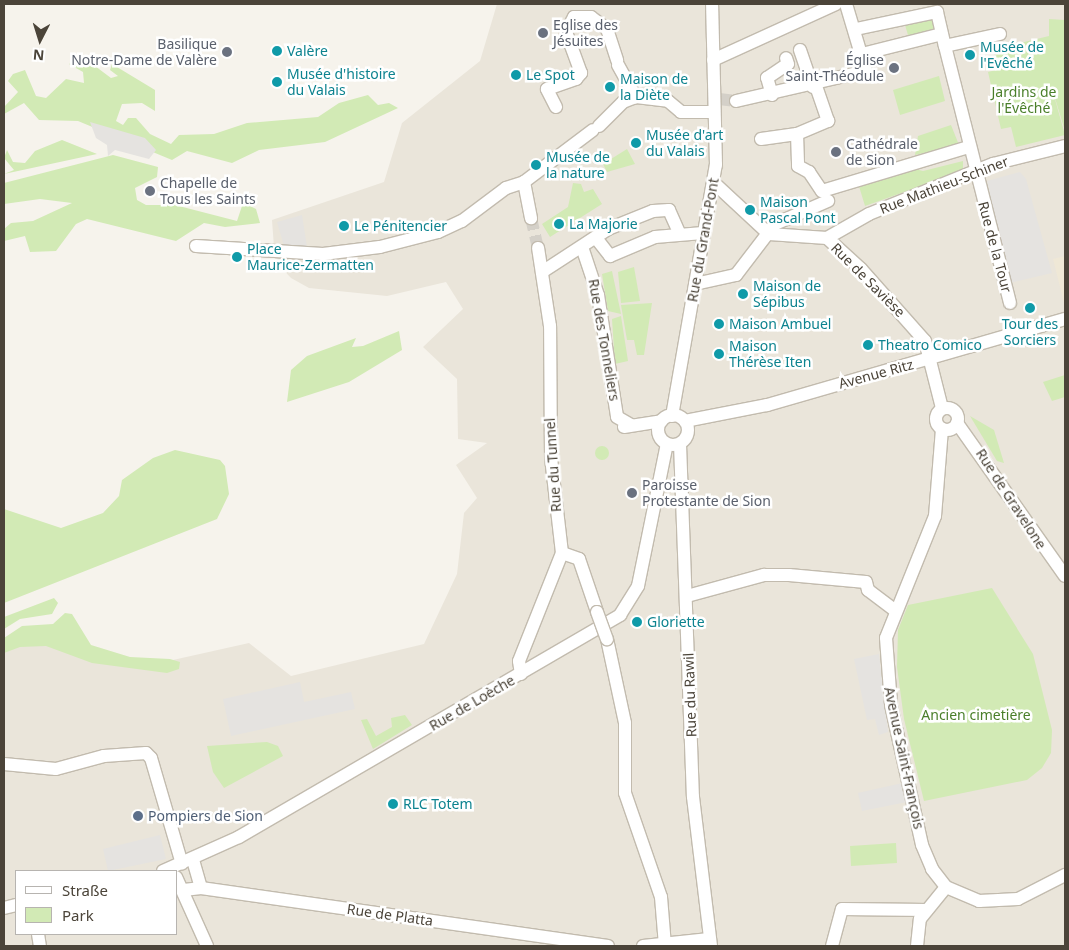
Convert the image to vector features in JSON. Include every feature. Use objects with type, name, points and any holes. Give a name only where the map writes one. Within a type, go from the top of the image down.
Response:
[{"type":"street","name":"Rue du Grand-Pont","points":[[664,441],[667,418],[695,284],[717,149],[713,112],[716,98],[712,4]]},
{"type":"street","points":[[713,60],[811,8],[836,4]]},
{"type":"street","points":[[736,101],[814,86],[866,71],[856,29],[846,4]]},
{"type":"street","name":"Rue de la Tour","points":[[856,29],[937,12],[969,147],[1010,303]]},
{"type":"street","points":[[556,107],[547,89],[576,80],[581,73],[566,32],[574,17],[591,17],[607,29],[618,62],[636,97]]},
{"type":"street","points":[[862,54],[943,40],[1000,34]]},
{"type":"street","points":[[761,139],[797,134],[828,121],[800,50]]},
{"type":"street","points":[[772,95],[767,78],[788,64],[786,58]]},
{"type":"street","points":[[196,246],[298,255],[380,247],[438,232],[462,221],[506,188],[524,182],[636,97],[668,102],[681,112],[713,112]]},
{"type":"street","points":[[797,134],[798,166],[810,172],[825,196]]},
{"type":"street","name":"Rue Mathieu-Schiner","points":[[827,238],[870,214],[976,171],[1065,146]]},
{"type":"street","points":[[695,284],[736,275],[776,224],[825,196],[969,147]]},
{"type":"street","points":[[524,182],[531,218]]},
{"type":"street","points":[[713,182],[769,234]]},
{"type":"street","points":[[542,272],[596,238],[653,211],[669,210],[680,232]]},
{"type":"street","points":[[596,238],[610,256],[680,232],[703,233]]},
{"type":"street","name":"Rue de Savièse","points":[[769,234],[827,238],[892,301],[926,344],[930,360]]},
{"type":"street","name":"Rue des Tonneliers","points":[[582,247],[598,295],[617,417],[630,425]]},
{"type":"street","name":"Rue du Tunnel","points":[[522,674],[520,661],[568,554],[551,458],[550,326],[538,248]]},
{"type":"street","name":"Avenue Ritz","points":[[685,422],[758,407],[930,360],[1065,319]]},
{"type":"street","points":[[930,360],[942,408]]},
{"type":"street","points":[[942,408],[955,411],[958,423],[951,429],[942,429],[936,416],[942,408]]},
{"type":"street","points":[[630,425],[667,418],[685,422]]},
{"type":"street","name":"Rue du Rawil","points":[[685,422],[688,431],[680,444],[693,797],[711,942]]},
{"type":"street","name":"Rue de Gravelone","points":[[958,423],[1065,576]]},
{"type":"street","name":"Rue des Tonneliers","points":[[630,425],[620,429],[642,429],[664,441]]},
{"type":"street","name":"Avenue Saint-François","points":[[942,429],[935,516],[895,610],[886,638],[888,688],[926,858],[946,887]]},
{"type":"street","points":[[664,441],[680,444]]},
{"type":"street","name":"Rue de Loèche","points":[[176,869],[610,623],[632,601],[664,441]]},
{"type":"street","points":[[568,554],[598,612],[607,639],[624,722],[625,793],[661,897],[665,945]]},
{"type":"street","points":[[687,596],[764,574],[789,575],[866,582],[868,590],[895,610]]},
{"type":"street","points":[[4,764],[56,769],[104,756],[146,753],[152,758],[176,869]]},
{"type":"street","points":[[178,871],[201,888],[195,916]]},
{"type":"street","points":[[178,874],[207,946]]},
{"type":"street","points":[[917,946],[915,936],[927,910],[946,887],[968,899],[1004,902],[1065,875]]},
{"type":"street","name":"Rue de Platta","points":[[184,890],[201,888],[608,946]]},
{"type":"street","points":[[832,946],[842,909],[927,910]]},
{"type":"street","points":[[643,946],[711,942]]},
{"type":"shaded area","points":[[497,4],[1065,4],[1065,946],[4,946],[4,645],[53,637],[146,666],[249,643],[291,676],[424,644],[457,574],[464,513],[477,498],[456,465],[487,443],[458,439],[457,379],[423,347],[463,309],[446,282],[387,296],[309,288],[291,278],[275,261],[272,220],[384,182],[402,123],[480,61]]},
{"type":"shaded area","points":[[90,122],[145,138],[156,150],[149,159],[115,150],[108,156],[107,145],[96,138]]},
{"type":"shaded area","points":[[1020,172],[1026,179],[1052,273],[1010,283],[987,181]]},
{"type":"shaded area","points":[[302,215],[307,247],[284,246],[277,222]]},
{"type":"shaded area","points":[[1065,256],[1065,307],[1053,259]]},
{"type":"shaded area","points":[[879,654],[888,732],[879,735],[875,719],[867,720],[854,659]]},
{"type":"shaded area","points":[[300,682],[304,702],[351,692],[355,709],[231,736],[223,699]]},
{"type":"shaded area","points":[[903,783],[907,802],[862,811],[858,793]]},
{"type":"shaded area","points":[[160,835],[166,859],[108,870],[103,849]]},
{"type":"green space","points":[[932,16],[934,31],[908,35],[905,25]]},
{"type":"green space","name":"Jardins de l'Évêché","points":[[1049,19],[1065,20],[1065,131],[1051,85],[1065,135],[1016,147],[1011,127],[1001,129],[988,72],[996,70],[995,49],[1049,36]]},
{"type":"green space","points":[[83,57],[111,78],[118,76],[110,70],[112,64],[155,90],[155,111],[142,103],[122,104],[116,121],[123,125],[128,118],[136,118],[150,134],[171,144],[179,135],[214,134],[247,123],[318,117],[339,103],[368,95],[378,105],[389,103],[398,108],[325,142],[259,150],[232,163],[187,151],[172,160],[78,121],[39,120],[24,103],[4,114],[4,107],[18,92],[8,81],[13,74],[25,70],[36,96],[46,98],[66,79],[84,83],[83,72],[69,64]]},
{"type":"green space","points":[[939,76],[945,101],[900,115],[893,90]]},
{"type":"green space","points":[[951,125],[959,145],[915,155],[918,136]]},
{"type":"green space","points":[[62,140],[97,154],[4,174],[14,170],[4,158],[7,150],[13,162],[25,163],[35,151]]},
{"type":"green space","points":[[627,149],[635,164],[607,172],[603,164]]},
{"type":"green space","points":[[113,155],[158,167],[157,177],[135,188],[137,200],[146,205],[175,205],[237,221],[242,206],[248,205],[256,209],[260,223],[225,227],[204,223],[176,241],[87,219],[76,224],[56,251],[30,252],[25,236],[4,241],[4,229],[11,223],[33,221],[72,203],[40,199],[4,204],[4,183]]},
{"type":"green space","points":[[963,161],[963,171],[865,206],[858,183],[907,167],[923,171]]},
{"type":"green space","points":[[573,183],[581,184],[584,192],[593,189],[602,204],[550,237],[542,224],[568,207]]},
{"type":"green space","points":[[634,267],[640,301],[621,303],[618,272]]},
{"type":"green space","points":[[612,271],[621,314],[608,311],[602,274]]},
{"type":"green space","points":[[652,303],[644,355],[637,355],[634,340],[627,340],[621,305]]},
{"type":"green space","points":[[621,316],[628,361],[615,364],[612,319]]},
{"type":"green space","points":[[399,331],[402,350],[349,382],[287,402],[291,370],[307,356],[356,338],[352,347],[363,346]]},
{"type":"green space","points":[[1065,375],[1065,397],[1052,401],[1043,382]]},
{"type":"green space","points":[[970,416],[994,430],[1004,463],[997,461]]},
{"type":"green space","points":[[599,446],[605,446],[609,453],[605,460],[599,460],[595,456],[595,450]]},
{"type":"green space","points":[[175,450],[220,460],[225,466],[229,494],[217,519],[4,603],[4,509],[61,528],[103,513],[119,496],[122,480],[153,458]]},
{"type":"green space","name":"Ancien cimetière","points":[[992,588],[1033,654],[1052,730],[1051,753],[1042,768],[1027,780],[924,801],[904,719],[897,667],[898,630],[908,605]]},
{"type":"green space","points":[[54,598],[58,603],[52,614],[20,619],[4,629],[4,617]]},
{"type":"green space","points":[[65,613],[72,614],[91,645],[130,657],[170,659],[180,662],[179,669],[167,673],[92,663],[46,646],[20,647],[4,653],[4,638],[22,626],[53,624]]},
{"type":"green space","points":[[405,715],[412,725],[373,749],[361,720],[367,719],[376,736],[392,727],[391,718]]},
{"type":"green space","points":[[267,742],[278,746],[283,756],[224,788],[213,772],[207,746]]},
{"type":"green space","points":[[896,843],[897,863],[851,866],[850,846]]},
{"type":"tunnel","points":[[719,99],[736,101]]},
{"type":"tunnel","points":[[531,218],[538,248]]},
{"type":"place","name":"Eglise des Jésuites","points":[[543,33]]},
{"type":"place","name":"Valère","points":[[277,51]]},
{"type":"place","name":"Basilique Notre-Dame de Valère","points":[[227,52]]},
{"type":"place","name":"Musée de l'Evêché","points":[[970,55]]},
{"type":"place","name":"Église Saint-Théodule","points":[[894,68]]},
{"type":"place","name":"Le Spot","points":[[516,75]]},
{"type":"place","name":"Musée d'histoire du Valais","points":[[277,82]]},
{"type":"place","name":"Maison de la Diète","points":[[610,87]]},
{"type":"place","name":"Musée d'art du Valais","points":[[636,143]]},
{"type":"place","name":"Cathédrale de Sion","points":[[836,152]]},
{"type":"place","name":"Musée de la nature","points":[[536,165]]},
{"type":"place","name":"Chapelle de Tous les Saints","points":[[150,191]]},
{"type":"place","name":"Maison Pascal Pont","points":[[750,210]]},
{"type":"place","name":"La Majorie","points":[[559,224]]},
{"type":"place","name":"Le Pénitencier","points":[[344,226]]},
{"type":"place","name":"Place Maurice-Zermatten","points":[[237,257]]},
{"type":"place","name":"Maison de Sépibus","points":[[743,294]]},
{"type":"place","name":"Tour des Sorciers","points":[[1030,308]]},
{"type":"place","name":"Maison Ambuel","points":[[719,324]]},
{"type":"place","name":"Theatro Comico","points":[[868,345]]},
{"type":"place","name":"Maison Thérèse Iten","points":[[719,354]]},
{"type":"place","name":"Paroisse Protestante de Sion","points":[[632,493]]},
{"type":"place","name":"Gloriette","points":[[637,622]]},
{"type":"place","name":"RLC Totem","points":[[393,804]]},
{"type":"place","name":"Pompiers de Sion","points":[[138,816]]}]
